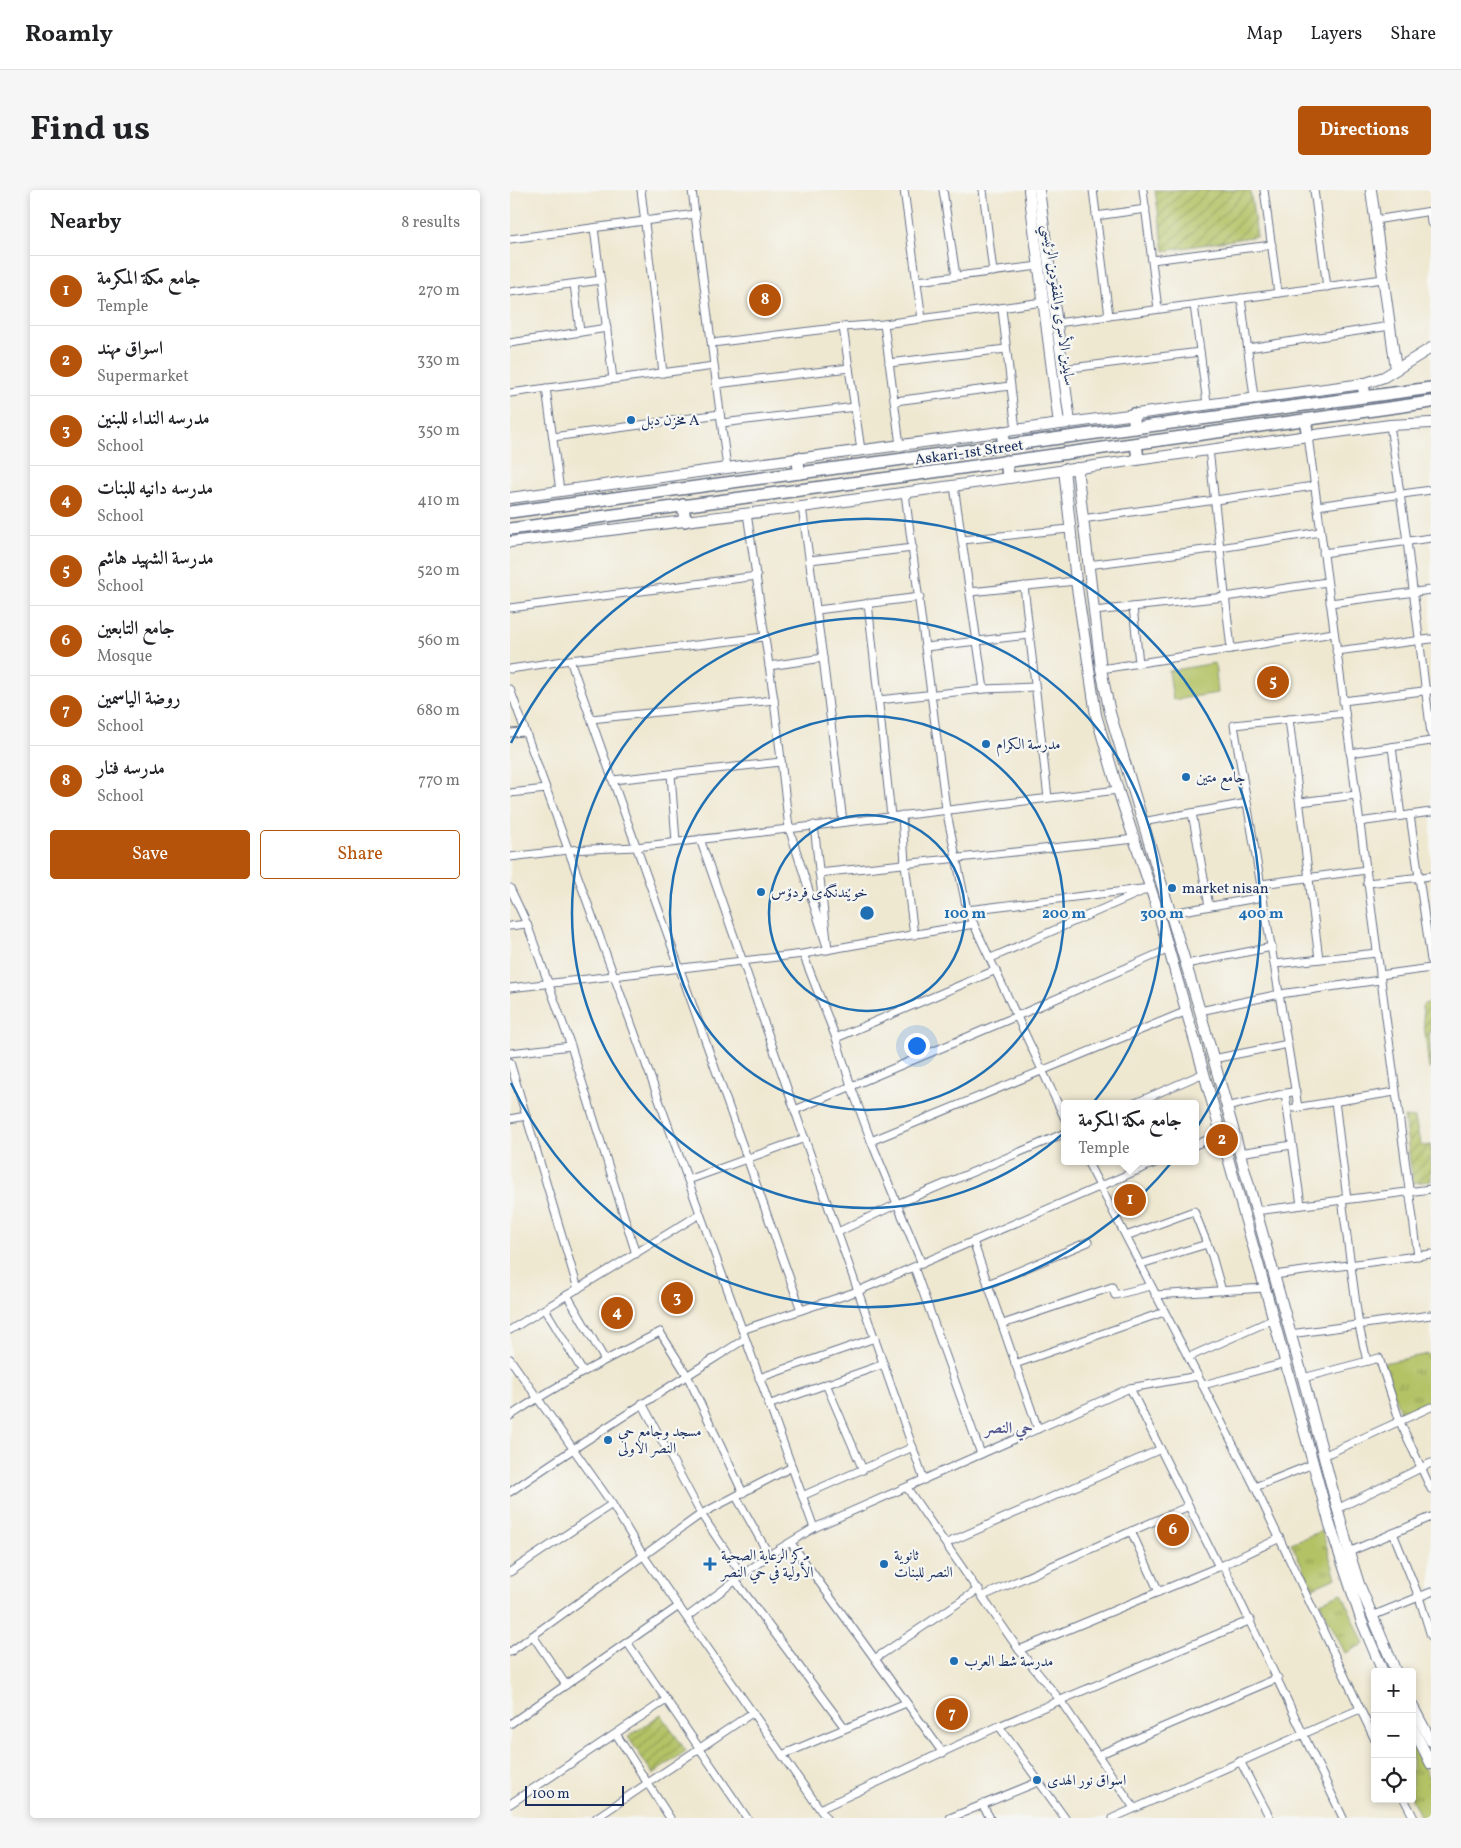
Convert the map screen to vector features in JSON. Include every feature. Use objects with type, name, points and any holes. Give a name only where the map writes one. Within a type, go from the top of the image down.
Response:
[{"type":"main road","name":"سايدين الأسرى والمفقودين الرئيسي","points":[[1028,190],[1060,424]]},
{"type":"main road","points":[[1040,190],[1070,422]]},
{"type":"main road","points":[[1371,190],[1396,369]]},
{"type":"main road","points":[[510,498],[1254,397],[1363,384],[1377,380],[1431,348]]},
{"type":"main road","points":[[1363,384],[1365,396]]},
{"type":"main road","name":"Askari-1st Street","points":[[510,512],[1431,388]]},
{"type":"main road","name":"Askari-1st Street","points":[[510,529],[1431,402]]},
{"type":"main road","points":[[1133,414],[1135,428]]},
{"type":"main road","points":[[1305,420],[1308,436]]},
{"type":"main road","points":[[510,542],[802,507],[954,486],[1008,476],[1390,425],[1431,423]]},
{"type":"main road","points":[[1002,432],[1004,446]]},
{"type":"main road","points":[[1075,436],[1076,452]]},
{"type":"main road","points":[[1060,439],[1062,454]]},
{"type":"main road","points":[[1136,444],[1138,459]]},
{"type":"main road","points":[[798,458],[799,473]]},
{"type":"main road","points":[[1006,461],[1008,476]]},
{"type":"main road","points":[[1077,468],[1100,669],[1110,713],[1200,1011],[1349,1552],[1359,1584],[1394,1668]]},
{"type":"main road","points":[[1064,470],[1069,529],[1096,716],[1169,949],[1345,1573],[1362,1622],[1382,1668]]},
{"type":"main road","points":[[683,505],[685,522]]},
{"type":"main road","points":[[1067,508],[1081,507]]},
{"type":"main road","points":[[1214,1109],[1226,1107]]},
{"type":"main road","points":[[1416,1712],[1430,1738]]},
{"type":"main road","points":[[1416,1734],[1431,1764]]},
{"type":"street","points":[[641,190],[663,373]]},
{"type":"street","points":[[702,190],[692,191],[727,468]]},
{"type":"street","points":[[904,190],[922,319]]},
{"type":"street","points":[[943,190],[956,276]]},
{"type":"street","points":[[983,190],[992,272]]},
{"type":"street","points":[[1093,190],[1109,316]]},
{"type":"street","points":[[1143,190],[1158,309]]},
{"type":"street","points":[[1264,190],[1278,293]]},
{"type":"street","points":[[1314,190],[1327,287]]},
{"type":"street","points":[[1096,216],[1146,209]]},
{"type":"street","points":[[1375,220],[1430,212],[1431,223]]},
{"type":"street","points":[[510,239],[696,214]]},
{"type":"street","points":[[594,228],[613,379]]},
{"type":"street","points":[[1152,260],[1272,244]]},
{"type":"street","points":[[917,281],[1039,266]]},
{"type":"street","points":[[1057,323],[1383,279]]},
{"type":"street","points":[[510,292],[601,280]]},
{"type":"street","points":[[574,284],[580,332]]},
{"type":"street","points":[[1241,298],[1254,397]]},
{"type":"street","points":[[712,343],[843,326],[884,324],[1043,302]]},
{"type":"street","points":[[1194,304],[1206,404]]},
{"type":"street","points":[[1002,309],[1016,430]]},
{"type":"street","points":[[884,324],[900,445]]},
{"type":"street","points":[[843,326],[861,450]]},
{"type":"street","points":[[1248,348],[1390,326]]},
{"type":"street","points":[[510,343],[607,328]]},
{"type":"street","points":[[890,363],[1006,349]]},
{"type":"street","points":[[1063,369],[1200,352]]},
{"type":"street","points":[[510,393],[714,366]]},
{"type":"street","points":[[717,384],[849,368]]},
{"type":"street","points":[[895,401],[1010,386]]},
{"type":"street","points":[[546,388],[560,491]]},
{"type":"street","points":[[722,423],[855,407]]},
{"type":"street","points":[[553,437],[720,414]]},
{"type":"street","points":[[1390,425],[1419,641],[1428,690],[1431,734]]},
{"type":"street","points":[[1308,436],[1418,1256]]},
{"type":"street","points":[[1208,450],[1231,649]]},
{"type":"street","points":[[954,486],[984,689]]},
{"type":"street","points":[[1082,519],[1314,486]]},
{"type":"street","points":[[1317,506],[1431,490]]},
{"type":"street","points":[[905,493],[946,809],[967,910],[1061,1110]]},
{"type":"street","points":[[802,507],[817,610],[843,822]]},
{"type":"street","points":[[747,513],[774,700],[789,828],[828,950]]},
{"type":"street","points":[[962,540],[1069,529]]},
{"type":"street","points":[[1088,566],[1320,532]]},
{"type":"street","points":[[1323,553],[1431,538]]},
{"type":"street","points":[[810,560],[913,548]]},
{"type":"street","points":[[510,608],[757,576]]},
{"type":"street","points":[[970,592],[1076,581]]},
{"type":"street","points":[[1094,611],[1226,597],[1327,582]]},
{"type":"street","points":[[1024,586],[1048,798]]},
{"type":"street","points":[[1330,603],[1431,590]]},
{"type":"street","points":[[817,610],[920,597]]},
{"type":"street","points":[[868,603],[891,816]]},
{"type":"street","points":[[1133,607],[1139,663]]},
{"type":"street","points":[[1100,669],[1334,633]]},
{"type":"street","points":[[926,647],[1029,634]]},
{"type":"street","points":[[510,669],[764,637]]},
{"type":"street","points":[[1336,651],[1431,639]]},
{"type":"street","points":[[768,666],[823,658]]},
{"type":"street","points":[[570,660],[801,1310]]},
{"type":"street","points":[[878,700],[932,696],[984,689],[1035,687]]},
{"type":"street","points":[[510,689],[814,1528]]},
{"type":"street","points":[[1343,701],[1428,690]]},
{"type":"street","points":[[591,719],[774,700]]},
{"type":"street","points":[[1298,1107],[1234,725],[1345,713]]},
{"type":"street","points":[[1289,719],[1320,959]]},
{"type":"street","points":[[510,733],[526,732]]},
{"type":"street","points":[[1350,753],[1431,741]]},
{"type":"street","points":[[1392,747],[1401,816]]},
{"type":"street","points":[[613,780],[781,762]]},
{"type":"street","points":[[671,774],[676,842]]},
{"type":"street","points":[[510,793],[546,789]]},
{"type":"street","points":[[510,857],[568,850],[636,847],[1118,790]]},
{"type":"street","points":[[1300,802],[1356,795]]},
{"type":"street","points":[[1142,822],[1248,803]]},
{"type":"street","points":[[1359,822],[1431,812]]},
{"type":"street","points":[[1192,813],[1209,906]]},
{"type":"street","points":[[902,815],[905,864],[914,935]]},
{"type":"street","points":[[1410,815],[1431,960]]},
{"type":"street","points":[[814,825],[828,950]]},
{"type":"street","points":[[700,839],[924,1480]]},
{"type":"street","points":[[819,873],[1135,839]]},
{"type":"street","points":[[1261,884],[1366,870]]},
{"type":"street","points":[[1368,884],[1431,876]]},
{"type":"street","points":[[510,888],[527,924],[571,1046],[636,1254]]},
{"type":"street","points":[[967,910],[1150,888]]},
{"type":"street","points":[[990,958],[1150,888]]},
{"type":"street","points":[[1171,913],[1263,898]]},
{"type":"street","points":[[510,926],[527,924]]},
{"type":"street","points":[[510,988],[803,954],[974,924]]},
{"type":"street","points":[[1186,964],[1272,947]]},
{"type":"street","points":[[795,1110],[1169,949]]},
{"type":"street","points":[[1275,964],[1377,952]]},
{"type":"street","points":[[803,954],[836,1038],[851,1086],[872,1141],[922,1264]]},
{"type":"street","points":[[1200,1011],[1280,994],[1431,968]]},
{"type":"street","points":[[836,1038],[996,970]]},
{"type":"street","points":[[872,1141],[1187,1011]]},
{"type":"street","points":[[1213,1059],[1288,1044]]},
{"type":"street","points":[[510,1053],[571,1046]]},
{"type":"street","points":[[510,1062],[578,1289]]},
{"type":"street","points":[[1142,1100],[1204,1073]]},
{"type":"street","points":[[1226,1107],[1296,1091]]},
{"type":"street","points":[[1287,1109],[1395,1092]]},
{"type":"street","points":[[1285,1093],[1301,1205]]},
{"type":"street","points":[[1335,1102],[1351,1264],[1359,1326],[1366,1361]]},
{"type":"street","points":[[510,1119],[526,1116]]},
{"type":"street","points":[[1199,1143],[1221,1134]]},
{"type":"street","points":[[838,1232],[897,1204],[1061,1135]]},
{"type":"street","points":[[688,1180],[805,1138]]},
{"type":"street","points":[[1239,1153],[1292,1145]]},
{"type":"street","points":[[1089,1165],[1280,1538],[1371,1732]]},
{"type":"street","points":[[742,1330],[858,1290],[1150,1165]]},
{"type":"street","points":[[1255,1211],[1431,1189]]},
{"type":"street","points":[[1126,1236],[1194,1211],[1222,1291]]},
{"type":"street","points":[[510,1330],[700,1214]]},
{"type":"street","points":[[973,1242],[1038,1429]]},
{"type":"street","points":[[988,1284],[1088,1242]]},
{"type":"street","points":[[1141,1264],[1207,1244]]},
{"type":"street","points":[[1274,1275],[1431,1254]]},
{"type":"street","points":[[914,1267],[981,1454]]},
{"type":"street","points":[[1003,1324],[1112,1287],[1115,1295],[1151,1286]]},
{"type":"street","points":[[1156,1295],[1265,1288]]},
{"type":"street","points":[[567,1295],[605,1360]]},
{"type":"street","points":[[545,1309],[583,1372]]},
{"type":"street","points":[[1015,1364],[1164,1312]]},
{"type":"street","points":[[1290,1334],[1431,1315]]},
{"type":"street","points":[[1189,1358],[1274,1320]]},
{"type":"street","points":[[510,1416],[583,1372],[660,1332],[687,1375],[740,1495],[769,1555]]},
{"type":"street","points":[[759,1378],[875,1338]]},
{"type":"street","points":[[510,1492],[572,1448],[745,1339]]},
{"type":"street","points":[[510,1358],[612,1504],[643,1555],[826,1818]]},
{"type":"street","points":[[1302,1378],[1379,1358],[1400,1422],[1431,1489]]},
{"type":"street","points":[[1203,1385],[1285,1363]]},
{"type":"street","points":[[768,1405],[884,1364]]},
{"type":"street","points":[[687,1617],[769,1555],[814,1528],[1130,1388],[1198,1376]]},
{"type":"street","points":[[826,1384],[863,1470]]},
{"type":"street","points":[[1130,1388],[1189,1506],[1251,1620],[1343,1818]]},
{"type":"street","points":[[642,1403],[701,1514],[742,1575]]},
{"type":"street","points":[[1323,1456],[1431,1408]]},
{"type":"street","points":[[802,1496],[913,1447]]},
{"type":"street","points":[[947,1543],[1161,1449]]},
{"type":"street","points":[[1337,1509],[1431,1463]]},
{"type":"street","points":[[1255,1488],[1313,1464]]},
{"type":"street","points":[[510,1652],[701,1514],[792,1467]]},
{"type":"street","points":[[907,1488],[979,1589],[1019,1650],[1060,1700],[1134,1808]]},
{"type":"street","points":[[510,1572],[612,1504]]},
{"type":"street","points":[[983,1596],[1189,1506]]},
{"type":"street","points":[[1349,1552],[1431,1517]]},
{"type":"street","points":[[1131,1531],[1159,1592]]},
{"type":"street","points":[[1393,1533],[1419,1597],[1431,1636]]},
{"type":"street","points":[[1019,1650],[1221,1566],[1280,1538]]},
{"type":"street","points":[[791,1542],[943,1753]]},
{"type":"street","points":[[735,1580],[845,1728]]},
{"type":"street","points":[[876,1658],[979,1589]]},
{"type":"street","points":[[1372,1616],[1431,1592]]},
{"type":"street","points":[[510,1724],[679,1606]]},
{"type":"street","points":[[820,1808],[999,1726],[1251,1620]]},
{"type":"street","points":[[533,1636],[566,1685]]},
{"type":"street","points":[[627,1642],[747,1818]]},
{"type":"street","points":[[1098,1756],[1278,1678]]},
{"type":"street","points":[[510,1804],[666,1700]]},
{"type":"street","points":[[782,1755],[906,1702]]},
{"type":"street","points":[[1113,1818],[1360,1710]]},
{"type":"street","points":[[596,1818],[752,1713]]},
{"type":"street","points":[[999,1726],[1065,1818]]},
{"type":"street","points":[[616,1734],[670,1818]]},
{"type":"street","points":[[1240,1761],[1270,1818]]},
{"type":"street","points":[[950,1818],[1038,1782]]},
{"type":"street","points":[[1406,1803],[1414,1818]]},
{"type":"street","points":[[982,1804],[990,1818]]},
{"type":"green space","points":[[1155,190],[1250,190],[1257,236],[1164,251]]},
{"type":"green space","points":[[1215,663],[1218,693],[1173,700],[1169,671]]},
{"type":"green space","points":[[1431,1002],[1431,1032],[1429,1033],[1431,1068],[1429,1069],[1422,1006]]},
{"type":"green space","points":[[1404,1117],[1415,1118],[1420,1143],[1423,1146],[1431,1145],[1431,1181],[1413,1183]]},
{"type":"green space","points":[[1428,1354],[1431,1363],[1431,1402],[1401,1415],[1383,1363]]},
{"type":"green space","points":[[1322,1531],[1336,1578],[1313,1588],[1291,1543]]},
{"type":"green space","points":[[1342,1593],[1364,1644],[1345,1653],[1320,1602]]},
{"type":"green space","points":[[661,1714],[686,1751],[653,1774],[628,1737]]},
{"type":"green space","points":[[1416,1751],[1431,1782],[1431,1818],[1421,1818],[1414,1803],[1416,1803]]},
{"type":"place","name":"مدرسه فنار","points":[[765,300]]},
{"type":"place","name":"مخزن دبل A","points":[[631,420]]},
{"type":"place","name":"مدرسة الشهيد هاشم","points":[[1273,682]]},
{"type":"place","name":"مدرسة الكرام","points":[[986,744]]},
{"type":"place","name":"جامع متين","points":[[1186,777]]},
{"type":"place","name":"market nisan","points":[[1172,888]]},
{"type":"place","name":"خوێندنگەی فردۆس","points":[[761,892]]},
{"type":"place","name":"اسواق مهند","points":[[1222,1140]]},
{"type":"place","name":"جامع مكة المكرمة","points":[[1130,1200]]},
{"type":"place","name":"مدرسه النداء للبنين","points":[[677,1298]]},
{"type":"place","name":"مدرسه دانيه للبنات","points":[[617,1313]]},
{"type":"place","name":"مسجد وجامع حي النصر الاولى","points":[[608,1440]]},
{"type":"place","name":"جامع التابعين","points":[[1173,1530]]},
{"type":"place","name":"مركز الرعاية الصحية الأولية في حي النصر","points":[[710,1564]]},
{"type":"place","name":"ثانوية النصر للبنات","points":[[884,1564]]},
{"type":"place","name":"مدرسة شط العرب","points":[[954,1661]]},
{"type":"place","name":"روضة الياسمين","points":[[952,1714]]},
{"type":"place","name":"اسواق نور الهدى","points":[[1037,1780]]},
{"type":"district","name":"حي النصر","points":[[1009,1427]]}]
